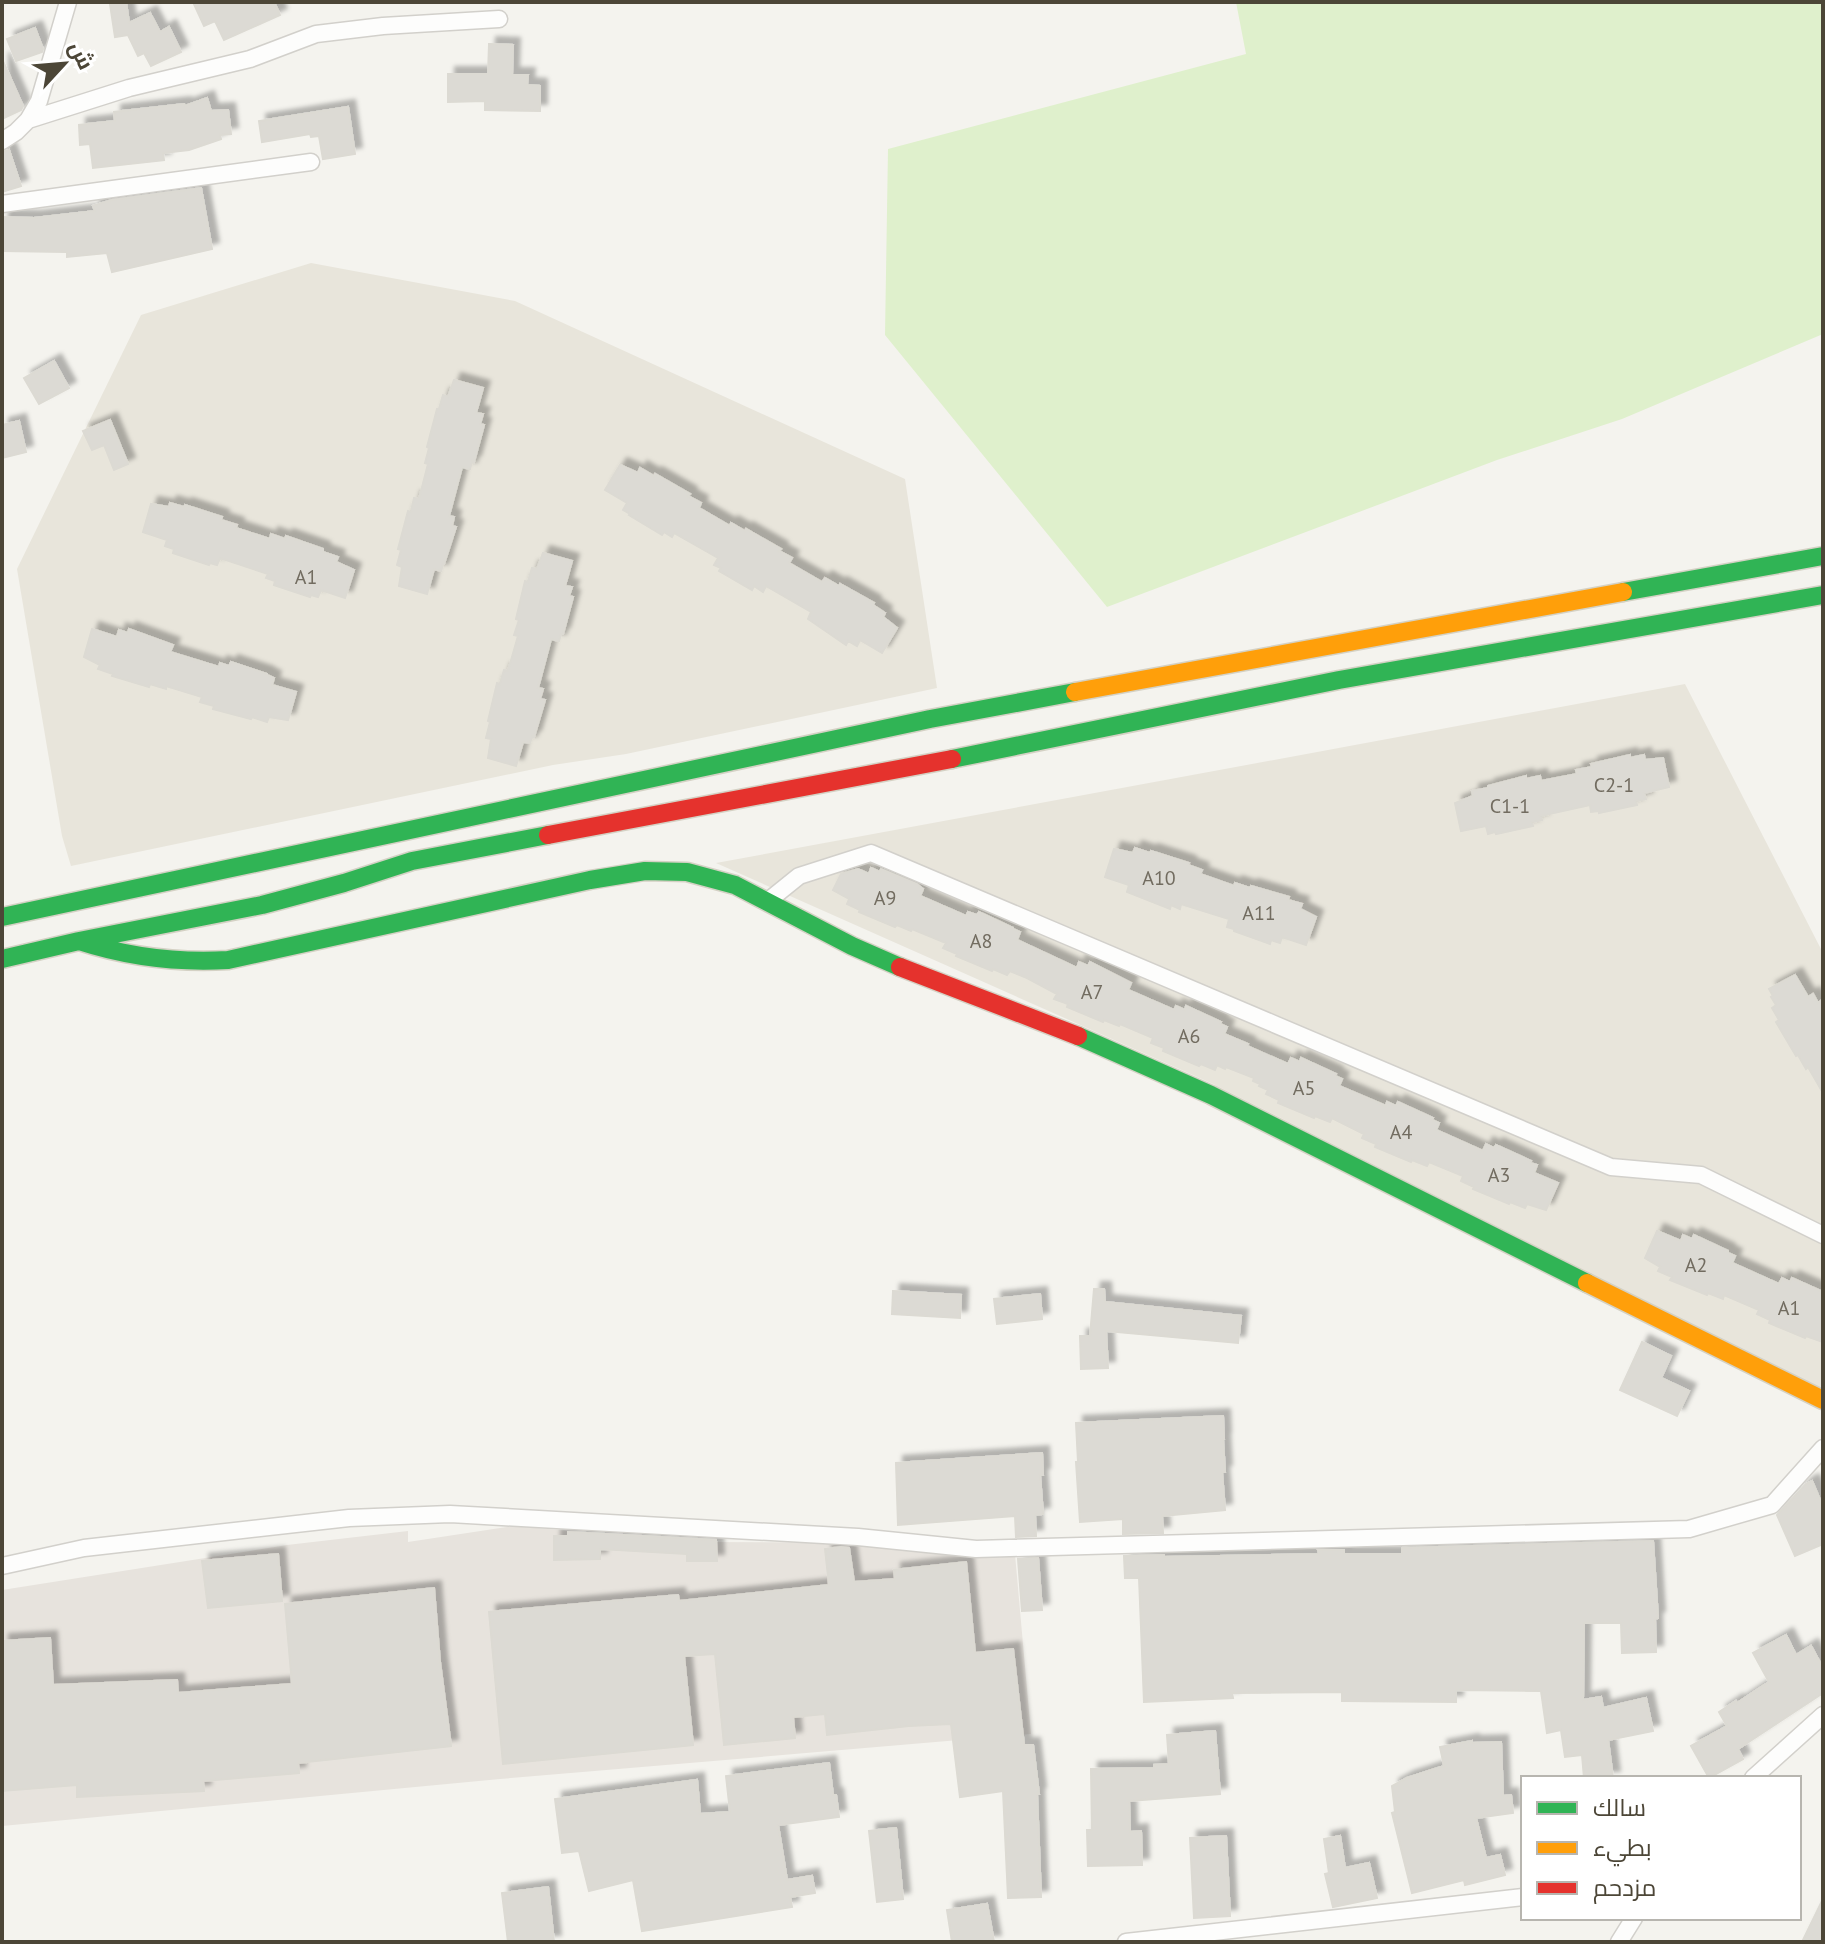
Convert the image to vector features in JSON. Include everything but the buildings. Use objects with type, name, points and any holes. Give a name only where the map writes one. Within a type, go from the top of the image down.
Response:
[{"type":"main road","points":[[2,917],[340,865],[930,719],[1823,556]]},
{"type":"main road","points":[[2,959],[262,905],[340,865],[412,861],[951,760],[1339,680],[1823,595]]},
{"type":"main road","points":[[79,941],[138,958],[167,962],[228,960],[590,880],[645,871],[687,872],[735,885],[852,946],[933,981],[1094,1042],[1211,1095],[1823,1400]]},
{"type":"street","points":[[2,141],[28,120],[39,101],[68,2]]},
{"type":"street","points":[[28,120],[129,88],[250,59],[316,34],[383,26],[499,19]]},
{"type":"street","points":[[2,204],[311,162]]},
{"type":"street","points":[[768,901],[799,876],[871,853],[1611,1167],[1701,1175],[1823,1235]]},
{"type":"street","points":[[2,1566],[84,1548],[349,1518],[450,1514],[858,1537],[976,1549],[1689,1529],[1772,1505],[1823,1448]]},
{"type":"street","points":[[1755,1776],[1823,1715]]},
{"type":"street","points":[[1126,1942],[1521,1897]]},
{"type":"street","points":[[1619,1942],[1633,1920]]},
{"type":"shaded area","points":[[311,263],[515,301],[905,479],[937,688],[71,866],[62,836],[17,569],[141,315]]},
{"type":"shaded area","points":[[1685,684],[1823,953],[1823,1390],[1213,1084],[716,863]]},
{"type":"shaded area","points":[[514,1526],[696,1542],[1014,1543],[1031,1734],[500,1779],[2,1826],[2,1590],[287,1545],[408,1531],[408,1542]]},
{"type":"green space","points":[[1236,2],[1823,2],[1823,334],[1622,419],[1497,460],[1107,607],[885,335],[888,149],[1246,54]]},
{"type":"traffic: fast","points":[[1623,592],[1823,556]]},
{"type":"traffic: fast","points":[[952,759],[1339,680],[1823,595]]},
{"type":"traffic: fast","points":[[2,917],[930,719],[1075,692]]},
{"type":"traffic: fast","points":[[2,959],[262,905],[412,861],[548,835]]},
{"type":"traffic: fast","points":[[79,941],[152,958],[228,960],[590,880],[645,871],[687,872],[735,885],[852,946],[900,967]]},
{"type":"traffic: fast","points":[[1078,1036],[1211,1095],[1587,1283]]},
{"type":"traffic: slow","points":[[1075,692],[1623,592]]},
{"type":"traffic: slow","points":[[1587,1283],[1823,1400]]},
{"type":"traffic: jam","points":[[548,835],[952,759]]},
{"type":"traffic: jam","points":[[900,967],[1078,1036]]}]
